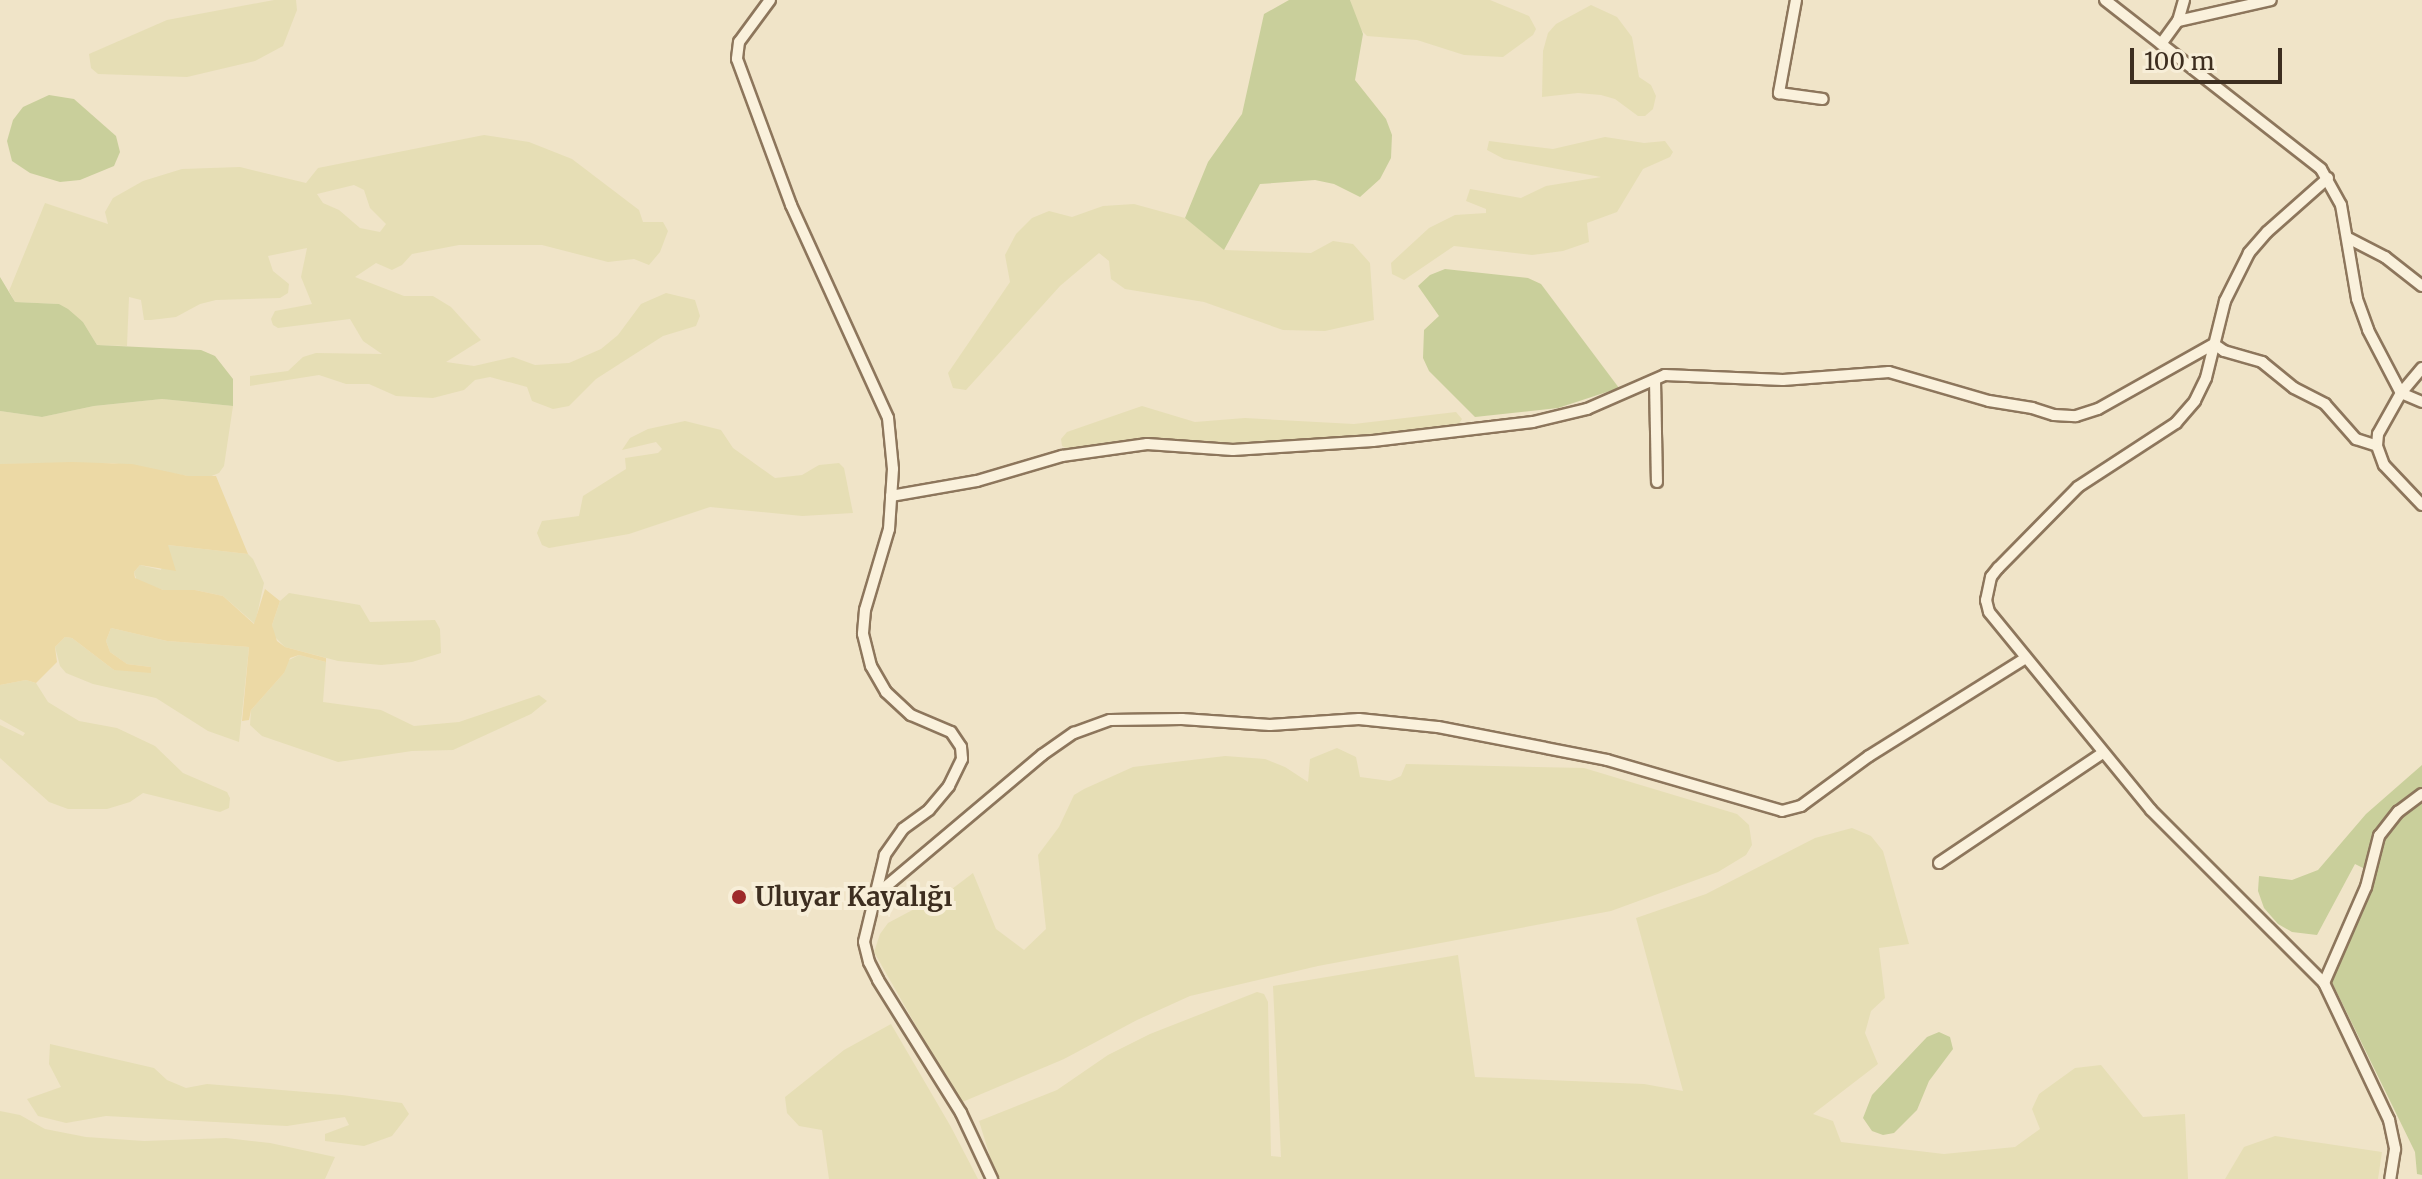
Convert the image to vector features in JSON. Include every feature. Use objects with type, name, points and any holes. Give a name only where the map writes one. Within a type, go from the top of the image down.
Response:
[{"type":"street","points":[[770,0],[739,42],[737,59],[791,205],[888,418],[893,469],[889,529],[865,610],[863,634],[871,666],[886,692],[911,715],[951,732],[961,747],[962,759],[949,786],[929,810],[903,829],[885,855],[864,942],[869,962],[961,1113],[992,1179]]},
{"type":"street","points":[[1796,0],[1779,93],[1823,99]]},
{"type":"street","points":[[2105,0],[2314,162],[2328,178],[2341,205],[2361,313],[2401,393],[2422,402]]},
{"type":"street","points":[[2161,44],[2178,21],[2184,0]]},
{"type":"street","points":[[2178,21],[2271,0]]},
{"type":"street","points":[[2328,178],[2267,232],[2249,253],[2225,301],[2206,378],[2195,401],[2176,423],[2078,487],[1991,577],[1986,600],[1989,612],[2151,810],[2324,983],[2389,1120],[2395,1149],[2390,1179]]},
{"type":"street","points":[[2348,238],[2385,257],[2422,286]]},
{"type":"street","points":[[891,496],[977,481],[1062,456],[1147,444],[1233,450],[1386,439],[1533,422],[1587,409],[1665,375],[1783,380],[1889,372],[1989,401],[2054,415],[2076,416],[2098,409],[2214,344]]},
{"type":"street","points":[[2214,344],[2224,351],[2262,362],[2294,388],[2325,404],[2356,439],[2377,446]]},
{"type":"street","points":[[2422,368],[2401,393],[2378,434],[2377,446],[2384,465],[2422,505]]},
{"type":"street","points":[[1655,380],[1657,482]]},
{"type":"street","points":[[876,895],[1042,755],[1074,733],[1110,720],[1182,719],[1270,725],[1359,719],[1438,727],[1607,760],[1782,811],[1801,806],[1869,756],[2026,658]]},
{"type":"street","points":[[1939,863],[2103,753]]},
{"type":"street","points":[[2324,983],[2366,887],[2379,836],[2398,812],[2422,794]]},
{"type":"shaded area","points":[[274,0],[296,0],[297,10],[283,46],[255,61],[187,77],[98,74],[91,68],[89,54],[167,20]]},
{"type":"shaded area","points":[[1350,0],[1490,0],[1529,16],[1536,29],[1533,35],[1503,57],[1464,55],[1417,40],[1367,36],[1359,28]]},
{"type":"shaded area","points":[[1591,5],[1617,17],[1632,37],[1639,77],[1651,85],[1656,96],[1653,109],[1645,116],[1638,116],[1615,99],[1601,95],[1578,93],[1542,97],[1543,51],[1548,33],[1556,24]]},
{"type":"shaded area","points":[[484,135],[529,142],[572,159],[639,210],[643,222],[663,222],[668,231],[660,252],[649,265],[634,259],[608,262],[542,245],[459,245],[412,254],[392,270],[376,263],[355,277],[404,296],[433,296],[451,307],[481,340],[446,362],[474,366],[513,357],[535,365],[569,363],[601,349],[618,335],[641,304],[666,293],[695,300],[700,316],[696,326],[663,336],[596,379],[569,406],[553,409],[532,401],[527,387],[490,377],[475,380],[464,390],[433,398],[396,396],[369,384],[346,384],[319,375],[250,386],[250,376],[288,371],[303,357],[316,353],[382,354],[363,341],[350,319],[278,328],[273,325],[271,319],[275,311],[312,304],[301,277],[307,248],[268,256],[273,271],[289,284],[288,293],[280,298],[216,300],[200,304],[176,317],[144,320],[141,300],[129,297],[127,346],[97,345],[83,322],[59,304],[15,302],[9,291],[45,203],[108,224],[105,212],[113,198],[143,181],[182,169],[240,167],[306,183],[318,168]],"holes":[[[354,185],[364,190],[370,208],[386,224],[380,232],[360,228],[339,210],[323,203],[317,194]]]},
{"type":"shaded area","points":[[1605,137],[1644,143],[1665,141],[1673,152],[1670,157],[1643,169],[1617,212],[1587,223],[1589,242],[1563,251],[1532,255],[1454,246],[1404,280],[1392,274],[1391,263],[1429,228],[1455,215],[1486,213],[1486,209],[1466,201],[1470,189],[1521,198],[1546,186],[1601,177],[1504,159],[1487,150],[1489,141],[1553,149]]},
{"type":"shaded area","points":[[1134,204],[1185,218],[1225,250],[1311,253],[1333,241],[1353,244],[1370,263],[1374,320],[1325,331],[1283,330],[1204,302],[1125,289],[1111,279],[1109,261],[1099,253],[1060,286],[966,390],[953,388],[948,373],[1010,282],[1005,255],[1016,234],[1032,218],[1049,211],[1072,217],[1103,206]]},
{"type":"shaded area","points":[[162,399],[233,406],[224,466],[219,473],[209,477],[188,476],[113,463],[0,464],[0,411],[42,417],[94,406]]},
{"type":"shaded area","points":[[1142,406],[1195,422],[1245,418],[1354,424],[1456,412],[1462,419],[1458,425],[1385,434],[1234,443],[1141,438],[1068,449],[1062,446],[1061,439],[1067,432]]},
{"type":"shaded area","points":[[685,421],[721,430],[733,448],[775,478],[802,475],[819,465],[839,463],[844,468],[853,513],[802,516],[710,507],[629,534],[549,548],[542,545],[537,533],[542,521],[579,516],[583,496],[626,469],[625,458],[658,453],[662,449],[656,442],[622,450],[630,438],[648,429]]},
{"type":"shaded area","points":[[168,545],[248,554],[264,583],[255,624],[223,596],[195,590],[163,590],[137,581],[134,572],[140,565],[161,570]]},
{"type":"shaded area","points":[[289,593],[360,605],[370,622],[435,620],[440,629],[441,653],[412,662],[381,665],[338,661],[285,647],[274,636],[272,625],[280,601]]},
{"type":"shaded area","points":[[111,628],[167,641],[249,647],[239,742],[208,731],[156,698],[93,684],[66,673],[60,666],[55,647],[65,637],[72,638],[114,670],[151,667],[127,664],[110,652],[106,641]]},
{"type":"shaded area","points":[[299,655],[326,662],[323,702],[381,710],[414,726],[459,722],[539,695],[547,701],[531,714],[453,750],[412,751],[338,762],[262,736],[250,725],[251,710],[284,673],[285,662]]},
{"type":"shaded area","points":[[26,680],[36,683],[48,702],[79,721],[117,728],[155,746],[183,773],[227,792],[229,808],[220,812],[143,793],[130,802],[107,809],[68,809],[49,802],[0,758],[0,725],[23,736],[25,733],[0,719],[0,685]]},
{"type":"shaded area","points":[[1337,748],[1356,757],[1360,777],[1390,781],[1401,776],[1406,764],[1584,768],[1737,814],[1749,825],[1752,845],[1746,855],[1718,872],[1611,911],[1318,966],[1190,996],[1064,1059],[960,1103],[874,952],[880,934],[888,923],[952,889],[973,873],[996,929],[1024,950],[1046,929],[1038,855],[1059,827],[1074,795],[1133,767],[1225,756],[1265,759],[1308,782],[1310,759]]},
{"type":"shaded area","points":[[1852,828],[1871,836],[1883,851],[1909,944],[1879,948],[1885,998],[1871,1011],[1865,1033],[1878,1064],[1813,1114],[1833,1121],[1841,1142],[1944,1154],[2015,1147],[2040,1129],[2032,1109],[2039,1094],[2075,1068],[2101,1065],[2143,1117],[2185,1114],[2188,1179],[997,1179],[979,1121],[1057,1090],[1108,1055],[1150,1034],[1257,992],[1264,994],[1268,1002],[1271,1156],[1281,1157],[1273,986],[1458,955],[1475,1077],[1644,1084],[1683,1091],[1636,918],[1706,894],[1815,838]]},
{"type":"shaded area","points":[[891,1024],[978,1179],[829,1179],[822,1130],[799,1126],[787,1113],[785,1097],[844,1050]]},
{"type":"shaded area","points":[[50,1044],[154,1068],[167,1080],[186,1088],[207,1084],[342,1095],[402,1103],[409,1114],[392,1136],[364,1146],[325,1141],[325,1134],[349,1125],[345,1117],[287,1126],[106,1116],[66,1123],[38,1116],[27,1099],[61,1087],[49,1064]]},
{"type":"shaded area","points":[[0,1111],[20,1115],[45,1129],[86,1137],[144,1141],[226,1138],[270,1143],[335,1157],[325,1179],[0,1179]]},
{"type":"shaded area","points":[[2275,1136],[2382,1152],[2378,1179],[2225,1179],[2244,1147]]},
{"type":"green space","points":[[1289,0],[1350,0],[1363,34],[1355,80],[1386,119],[1392,135],[1391,158],[1380,179],[1360,197],[1334,184],[1315,180],[1260,184],[1224,250],[1185,218],[1208,162],[1242,114],[1264,14]]},
{"type":"green space","points":[[49,95],[74,99],[116,136],[120,152],[114,166],[80,180],[60,182],[30,173],[12,161],[7,141],[13,120],[23,107]]},
{"type":"green space","points":[[1445,269],[1528,278],[1541,284],[1619,388],[1558,408],[1475,417],[1429,371],[1423,358],[1424,330],[1439,316],[1418,286],[1430,275]]},
{"type":"green space","points":[[0,277],[15,302],[59,304],[68,309],[83,322],[97,345],[201,350],[215,356],[233,379],[233,406],[162,399],[94,406],[42,417],[0,411]]},
{"type":"green space","points":[[2422,765],[2422,1175],[2417,1174],[2415,1152],[2325,968],[2371,872],[2355,864],[2317,935],[2292,932],[2278,924],[2264,908],[2258,891],[2259,876],[2292,880],[2318,870],[2366,814]]},
{"type":"green space","points":[[1939,1032],[1950,1037],[1953,1049],[1929,1081],[1917,1110],[1894,1133],[1883,1135],[1872,1131],[1863,1118],[1872,1095],[1927,1037]]},
{"type":"sand","points":[[0,464],[132,464],[188,476],[216,476],[248,554],[168,545],[176,571],[140,565],[134,572],[135,578],[163,590],[195,590],[223,596],[254,624],[265,589],[280,601],[272,625],[277,641],[285,647],[326,658],[326,662],[299,655],[290,658],[284,673],[251,710],[249,720],[242,721],[249,647],[167,641],[111,628],[106,641],[110,652],[127,664],[151,667],[151,673],[114,670],[72,638],[65,637],[55,647],[57,662],[36,683],[26,680],[0,685]]},
{"type":"place","name":"Uluyar Kayalığı","points":[[739,897]]}]
